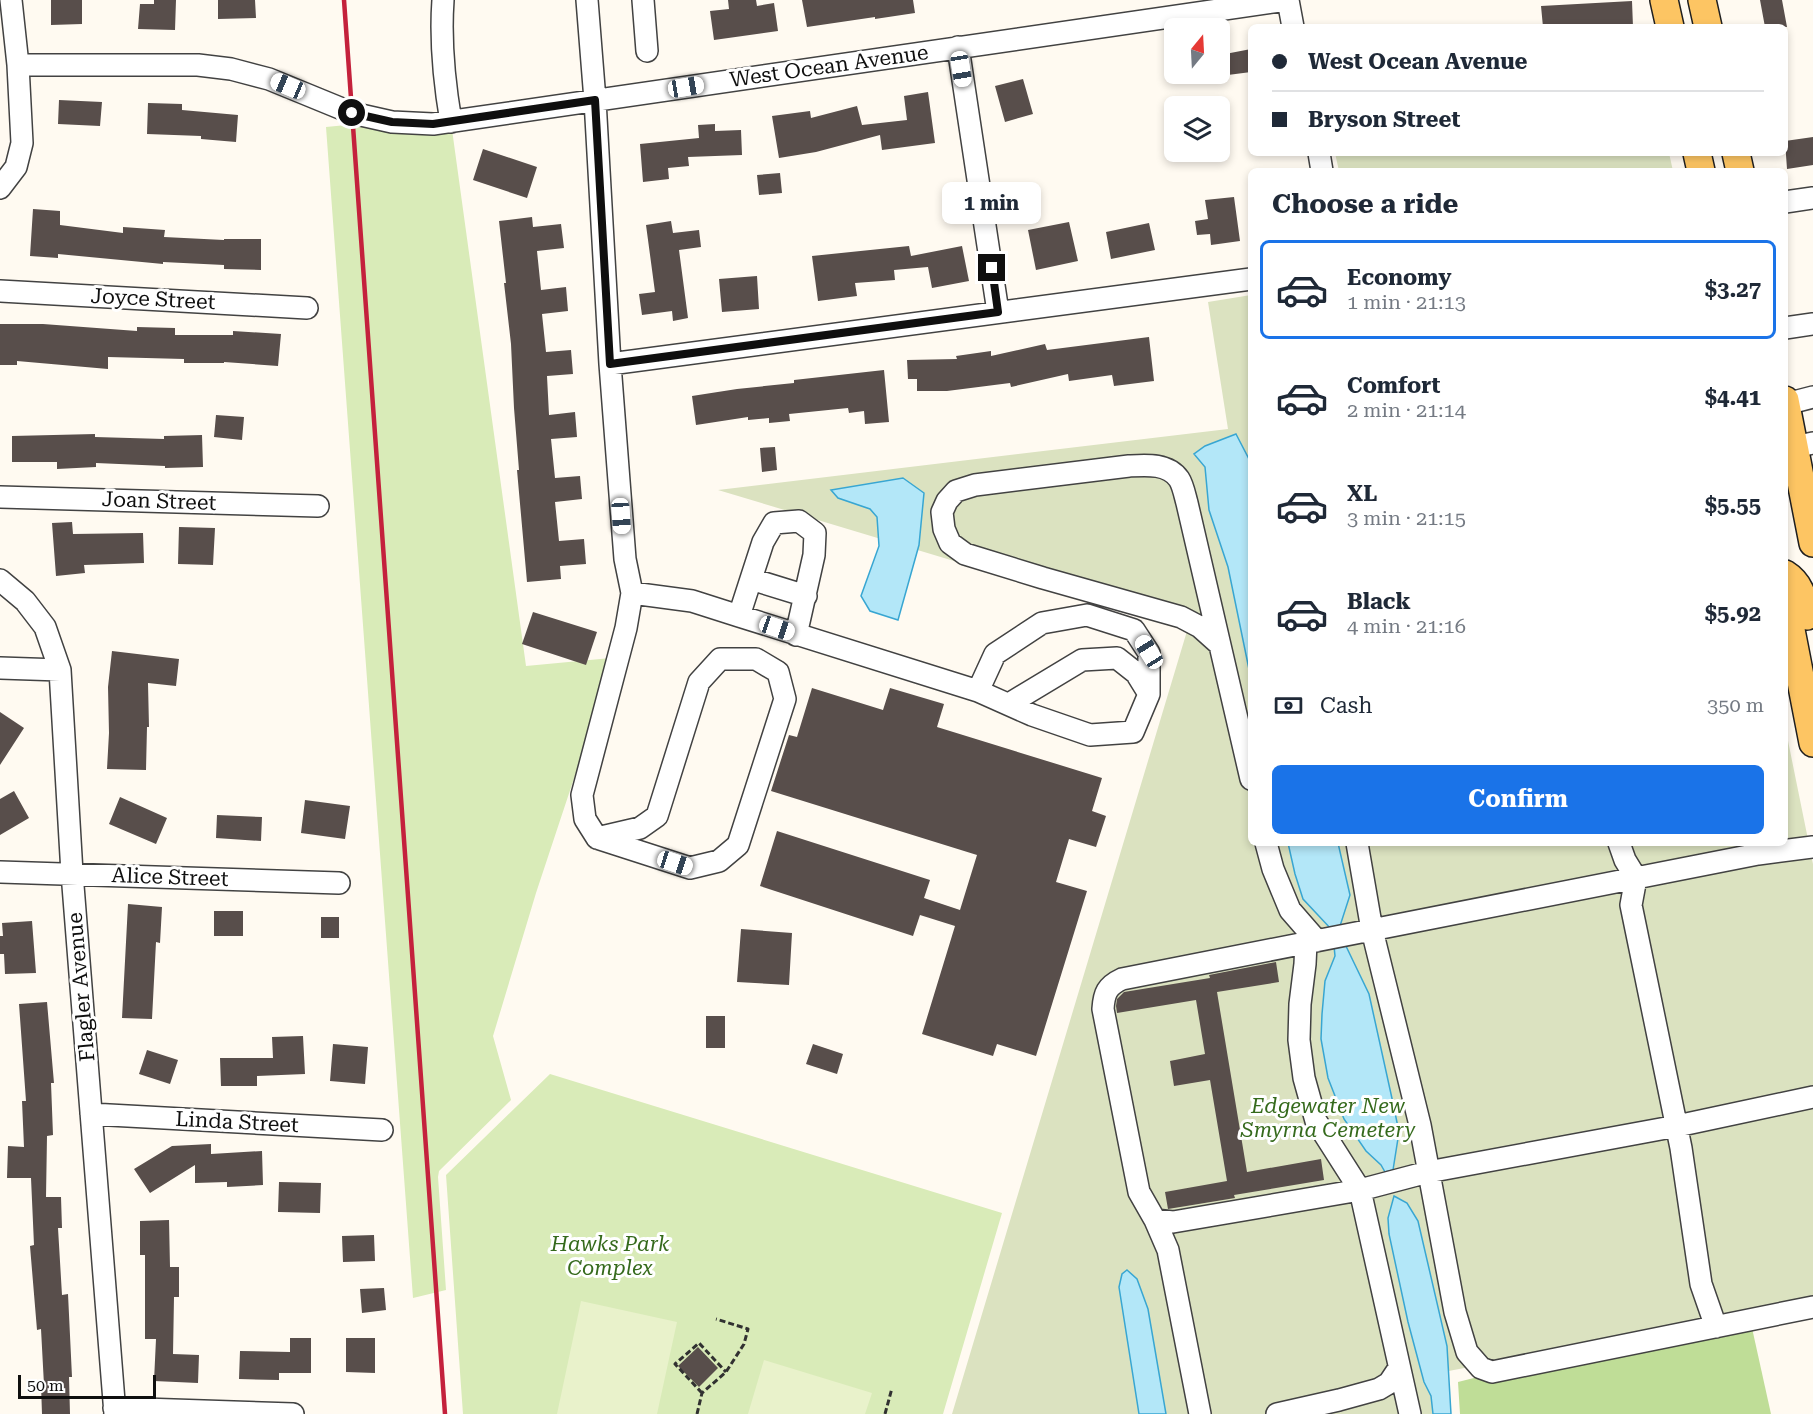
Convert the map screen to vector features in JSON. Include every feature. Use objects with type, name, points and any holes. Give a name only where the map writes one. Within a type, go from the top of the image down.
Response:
[{"type":"main road","points":[[1664,0],[1669,24]]},
{"type":"main road","points":[[1702,0],[1707,24]]},
{"type":"main road","points":[[1788,409],[1804,445],[1812,529]]},
{"type":"main road","points":[[1788,576],[1802,592],[1813,646]]},
{"type":"main road","points":[[1788,614],[1813,743]]},
{"type":"street","points":[[443,0],[441,33],[451,122]]},
{"type":"street","points":[[587,0],[625,559],[633,593],[582,795],[585,819],[597,838],[659,858],[690,868],[719,861],[738,845],[785,699],[778,672],[756,659],[720,659],[699,682],[657,816],[655,841],[659,858]]},
{"type":"street","points":[[642,0],[647,51]]},
{"type":"street","points":[[1288,0],[1292,24]]},
{"type":"street","name":"West Ocean Avenue","points":[[18,65],[198,65],[231,69],[269,79],[352,113],[392,122],[433,124],[1288,0]]},
{"type":"street","points":[[0,188],[16,168],[22,143],[18,65],[8,10]]},
{"type":"street","points":[[958,47],[998,312]]},
{"type":"street","points":[[1788,202],[1813,198]]},
{"type":"street","points":[[610,364],[1248,279]]},
{"type":"street","name":"Joyce Street","points":[[0,291],[307,308]]},
{"type":"street","points":[[1788,328],[1813,324]]},
{"type":"street","points":[[1788,401],[1813,397]]},
{"type":"street","points":[[1219,644],[1200,627],[1181,616],[965,554],[950,543],[944,529],[942,513],[947,501],[956,491],[975,485],[1129,466],[1151,465],[1166,469],[1179,479],[1187,503],[1248,766]]},
{"type":"street","name":"Joan Street","points":[[0,497],[318,506]]},
{"type":"street","points":[[739,616],[763,542],[774,523],[799,521],[815,533],[814,555],[796,635]]},
{"type":"street","points":[[751,579],[806,596]]},
{"type":"street","name":"Flagler Avenue","points":[[0,580],[25,601],[45,627],[60,670],[72,873],[114,1411]]},
{"type":"street","points":[[633,593],[692,602],[739,616],[978,691],[1032,715],[1090,735],[1133,732],[1149,694],[1149,652],[1134,630],[1087,615],[1042,623],[995,654],[978,691]]},
{"type":"street","points":[[1009,704],[1082,660],[1117,658],[1136,674],[1149,694]]},
{"type":"street","points":[[0,668],[60,670]]},
{"type":"street","points":[[597,838],[640,828],[657,816]]},
{"type":"street","points":[[1267,846],[1273,869],[1290,910],[1311,942],[1299,1040],[1304,1078],[1316,1121],[1360,1190],[1410,1414]]},
{"type":"street","points":[[1358,846],[1372,930],[1419,1125],[1455,1312],[1467,1352],[1481,1368],[1492,1372],[1813,1307]]},
{"type":"street","points":[[1620,846],[1625,861],[1636,878],[1631,905],[1677,1126],[1701,1284],[1716,1327]]},
{"type":"street","points":[[1201,1413],[1165,1243],[1164,1221],[1139,1192],[1103,1009],[1107,988],[1122,979],[1636,878],[1754,849],[1813,847]]},
{"type":"street","name":"Alice Street","points":[[0,872],[339,883]]},
{"type":"street","points":[[1164,1221],[1360,1190],[1428,1172],[1677,1126],[1813,1098]]},
{"type":"street","name":"Linda Street","points":[[92,1114],[382,1130]]},
{"type":"street","points":[[1277,1414],[1379,1389],[1389,1383],[1399,1368]]},
{"type":"street","points":[[114,1411],[293,1414]]},
{"type":"path","points":[[697,1414],[702,1393],[726,1372],[744,1344],[748,1329],[716,1318]]},
{"type":"path","points":[[702,1393],[675,1364],[699,1343],[726,1372]]},
{"type":"path","points":[[885,1414],[892,1388]]},
{"type":"green space","points":[[450,115],[526,666],[611,658],[493,1036],[511,1100],[439,1171],[446,1290],[413,1298],[326,127]]},
{"type":"green space","points":[[1336,156],[1670,156],[1672,168],[1338,168]]},
{"type":"green space","name":"Edgewater New Smyrna Cemetery","points":[[1248,295],[1248,846],[1788,846],[1788,741],[1813,864],[1813,1300],[1423,1376],[1432,1396],[1433,1414],[952,1414],[1187,631],[718,490],[1228,429],[1208,302]]},
{"type":"green space","name":"Hawks Park Complex","points":[[550,1074],[1002,1213],[943,1414],[463,1414],[446,1175]]},
{"type":"green space","points":[[581,1301],[677,1322],[657,1414],[557,1414]]},
{"type":"green space","points":[[1752,1328],[1771,1414],[1460,1414],[1458,1382],[1529,1364]]},
{"type":"green space","points":[[764,1360],[872,1393],[865,1414],[748,1414]]},
{"type":"water","points":[[1236,434],[1248,457],[1248,664],[1228,567],[1209,510],[1205,467],[1194,454],[1205,446]]},
{"type":"water","points":[[903,478],[924,493],[919,545],[898,620],[870,611],[861,596],[879,546],[877,517],[870,509],[838,498],[831,490]]},
{"type":"water","points":[[1289,846],[1339,846],[1350,895],[1340,926],[1331,929],[1303,899]]},
{"type":"water","points":[[1344,942],[1369,994],[1399,1132],[1393,1170],[1385,1172],[1366,1151],[1344,1119],[1328,1078],[1321,1039],[1325,981],[1335,956],[1334,946]]},
{"type":"water","points":[[1394,1196],[1407,1203],[1418,1221],[1447,1346],[1451,1414],[1433,1414],[1431,1396],[1424,1382],[1408,1322],[1389,1234],[1388,1218]]},
{"type":"water","points":[[1127,1270],[1137,1279],[1148,1309],[1166,1414],[1139,1414],[1119,1287],[1122,1274]]},
{"type":"building","points":[[51,0],[82,0],[82,24],[51,25]]},
{"type":"building","points":[[154,0],[176,0],[175,30],[138,29],[140,4],[154,4]]},
{"type":"building","points":[[218,0],[255,0],[256,18],[218,19]]},
{"type":"building","points":[[728,0],[756,0],[757,6],[774,3],[778,31],[714,40],[710,11],[729,9]]},
{"type":"building","points":[[802,0],[913,0],[915,13],[807,27]]},
{"type":"building","points":[[1760,0],[1782,0],[1786,24],[1764,24]]},
{"type":"building","points":[[1632,1],[1633,24],[1543,24],[1541,6]]},
{"type":"building","points":[[1248,50],[1248,72],[1230,75],[1230,53]]},
{"type":"building","points":[[1023,79],[1033,114],[1005,122],[995,86]]},
{"type":"building","points":[[928,92],[935,143],[882,150],[880,135],[816,152],[779,158],[772,116],[810,111],[811,118],[857,106],[862,125],[907,120],[904,96]]},
{"type":"building","points":[[59,100],[102,102],[100,126],[58,124]]},
{"type":"building","points":[[148,103],[182,104],[182,110],[238,115],[236,142],[201,139],[201,136],[147,134]]},
{"type":"building","points":[[715,124],[715,131],[741,130],[742,155],[688,157],[689,166],[668,168],[669,179],[643,182],[640,144],[699,138],[698,125]]},
{"type":"building","points":[[1813,137],[1813,165],[1787,168],[1788,141]]},
{"type":"building","points":[[483,149],[537,167],[527,198],[473,180]]},
{"type":"building","points":[[780,173],[782,193],[759,195],[757,175]]},
{"type":"building","points":[[1234,197],[1240,241],[1211,245],[1210,234],[1197,235],[1195,221],[1208,219],[1205,200]]},
{"type":"building","points":[[33,209],[60,211],[60,225],[123,233],[123,227],[165,230],[164,237],[261,239],[261,270],[224,269],[224,265],[163,262],[163,264],[58,254],[58,258],[30,256]]},
{"type":"building","points":[[532,217],[533,227],[561,224],[564,248],[537,251],[541,290],[566,287],[568,311],[542,314],[546,352],[571,350],[573,374],[547,376],[549,415],[575,412],[577,437],[551,439],[555,478],[580,476],[582,499],[555,502],[559,541],[584,539],[586,564],[560,566],[561,579],[527,582],[517,470],[519,470],[511,344],[499,221]]},
{"type":"building","points":[[671,221],[673,233],[699,230],[701,247],[679,250],[688,318],[673,321],[672,311],[642,315],[639,294],[655,292],[646,225]]},
{"type":"building","points":[[1069,222],[1078,261],[1036,270],[1028,230]]},
{"type":"building","points":[[1149,223],[1155,250],[1111,259],[1106,232]]},
{"type":"building","points":[[909,246],[911,256],[962,246],[969,281],[932,288],[928,267],[894,270],[895,280],[855,283],[857,296],[818,301],[812,256]]},
{"type":"building","points":[[757,276],[759,309],[722,312],[719,279]]},
{"type":"building","points":[[0,324],[43,324],[137,331],[137,327],[175,328],[175,335],[233,335],[233,331],[281,334],[278,366],[224,362],[184,363],[184,359],[108,357],[108,369],[17,361],[17,365],[0,365]]},
{"type":"building","points":[[1149,337],[1154,381],[1114,386],[1112,375],[1069,381],[1068,374],[1011,387],[1010,383],[947,391],[917,391],[917,379],[908,379],[907,360],[957,359],[956,356],[991,351],[991,356],[1045,344],[1047,350]]},
{"type":"building","points":[[884,370],[889,422],[865,424],[864,411],[849,413],[848,408],[789,414],[790,421],[769,423],[769,418],[748,420],[748,417],[696,425],[692,396],[794,383],[794,380]]},
{"type":"building","points":[[216,415],[244,417],[242,440],[214,437]]},
{"type":"building","points":[[95,434],[95,437],[164,439],[164,436],[202,435],[203,467],[165,468],[165,466],[96,463],[96,467],[57,469],[57,462],[12,462],[12,436]]},
{"type":"building","points":[[775,447],[777,470],[762,472],[760,448]]},
{"type":"building","points":[[72,522],[73,534],[143,533],[144,563],[84,565],[85,573],[56,576],[52,523]]},
{"type":"building","points":[[179,527],[215,528],[213,565],[178,564]]},
{"type":"building","points":[[533,612],[597,632],[586,665],[522,644]]},
{"type":"building","points":[[112,651],[179,659],[176,686],[148,683],[149,727],[147,727],[146,770],[107,769],[108,687]]},
{"type":"building","points":[[812,688],[883,710],[890,688],[944,704],[937,727],[1102,778],[1092,811],[1106,816],[1096,847],[1069,839],[1056,882],[1087,891],[1036,1056],[997,1044],[993,1056],[922,1034],[955,926],[920,915],[913,936],[760,886],[777,831],[930,880],[924,898],[960,910],[977,855],[771,791],[789,735],[797,737]]},
{"type":"building","points":[[0,712],[24,728],[0,765]]},
{"type":"building","points":[[14,791],[29,818],[0,835],[0,799]]},
{"type":"building","points":[[120,797],[167,818],[156,844],[109,824]]},
{"type":"building","points":[[305,800],[350,806],[345,839],[301,833]]},
{"type":"building","points":[[217,815],[262,817],[261,841],[216,838]]},
{"type":"building","points":[[128,904],[162,907],[160,943],[156,942],[152,1019],[122,1018]]},
{"type":"building","points":[[214,911],[243,911],[243,936],[214,936]]},
{"type":"building","points":[[321,917],[339,917],[339,938],[321,938]]},
{"type":"building","points":[[32,921],[36,973],[5,974],[4,954],[0,954],[0,936],[3,936],[2,923]]},
{"type":"building","points":[[741,929],[792,933],[789,985],[737,982]]},
{"type":"building","points":[[1276,962],[1279,982],[1217,992],[1247,1172],[1321,1159],[1324,1180],[1168,1209],[1165,1192],[1227,1181],[1210,1080],[1174,1086],[1170,1061],[1205,1054],[1196,1000],[1117,1013],[1117,999],[1124,992],[1210,978],[1209,975]]},
{"type":"building","points":[[47,1002],[54,1083],[51,1083],[53,1135],[47,1136],[46,1197],[61,1197],[62,1228],[58,1228],[62,1295],[68,1294],[72,1377],[69,1377],[70,1414],[42,1414],[41,1385],[44,1385],[41,1329],[37,1330],[30,1246],[34,1245],[31,1178],[7,1178],[8,1146],[24,1147],[22,1101],[26,1101],[19,1004]]},
{"type":"building","points":[[706,1016],[725,1016],[725,1048],[706,1048]]},
{"type":"building","points":[[303,1036],[305,1074],[257,1076],[257,1086],[221,1086],[220,1058],[273,1058],[272,1037]]},
{"type":"building","points":[[333,1044],[368,1047],[365,1084],[330,1081]]},
{"type":"building","points":[[813,1044],[843,1054],[837,1074],[806,1064]]},
{"type":"building","points":[[147,1050],[178,1060],[170,1084],[139,1074]]},
{"type":"building","points":[[211,1144],[211,1154],[262,1151],[263,1185],[227,1187],[227,1182],[195,1183],[195,1165],[150,1193],[134,1169],[172,1146]]},
{"type":"building","points":[[279,1182],[321,1183],[320,1213],[278,1212]]},
{"type":"building","points":[[169,1220],[170,1267],[179,1267],[179,1297],[174,1297],[173,1354],[199,1355],[198,1383],[154,1381],[156,1339],[145,1339],[145,1255],[140,1255],[140,1221]]},
{"type":"building","points":[[374,1235],[375,1261],[343,1262],[342,1236]]},
{"type":"building","points":[[384,1288],[386,1310],[362,1313],[360,1289]]},
{"type":"building","points":[[290,1338],[311,1338],[311,1373],[279,1373],[279,1380],[239,1379],[240,1351],[290,1352]]},
{"type":"building","points":[[346,1338],[375,1338],[375,1373],[346,1372]]},
{"type":"building","points":[[698,1347],[718,1368],[699,1387],[678,1366]]},
{"type":"railway","points":[[344,0],[445,1414]]},
{"type":"route","points":[[352,113],[392,122],[433,124],[595,100],[610,364],[998,312],[992,268]]}]
